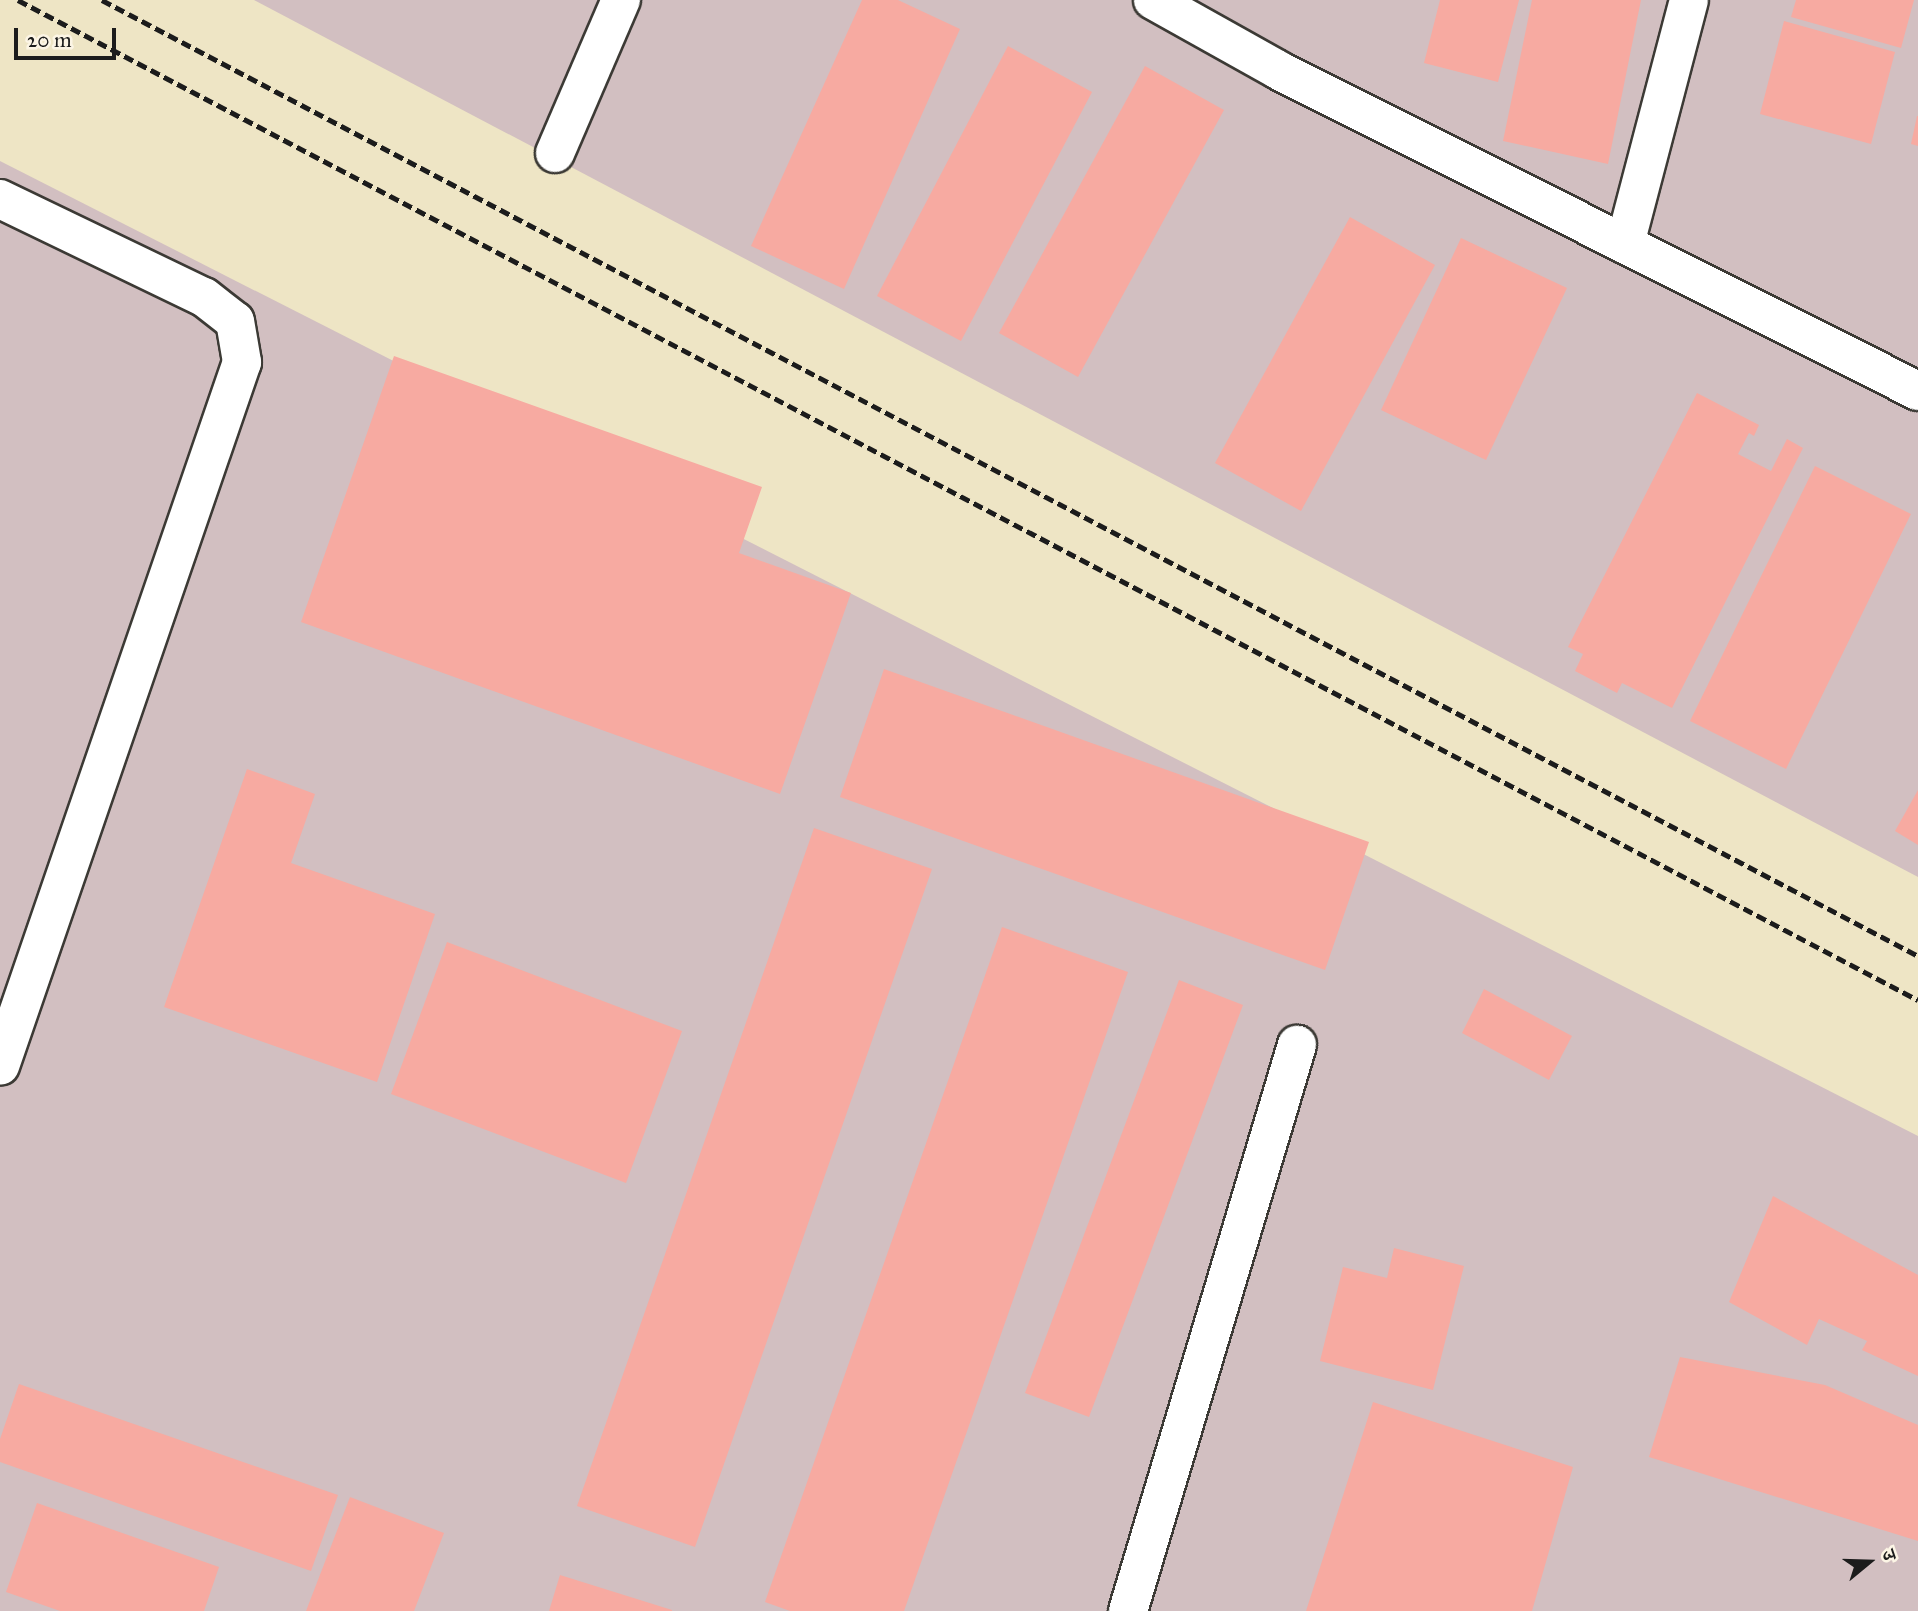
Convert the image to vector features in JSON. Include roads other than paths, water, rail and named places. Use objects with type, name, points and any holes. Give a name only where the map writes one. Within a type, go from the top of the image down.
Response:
[{"type":"street","points":[[555,153],[621,0]]},
{"type":"street","points":[[1153,0],[1216,16],[1278,70],[1918,391]]},
{"type":"street","points":[[1625,244],[1689,0]]},
{"type":"street","points":[[0,199],[204,297],[235,321],[242,362],[0,1066]]},
{"type":"street","points":[[1128,1611],[1297,1045]]},
{"type":"railway","points":[[18,0],[1918,1000]]},
{"type":"railway","points":[[102,0],[1918,956]]}]
